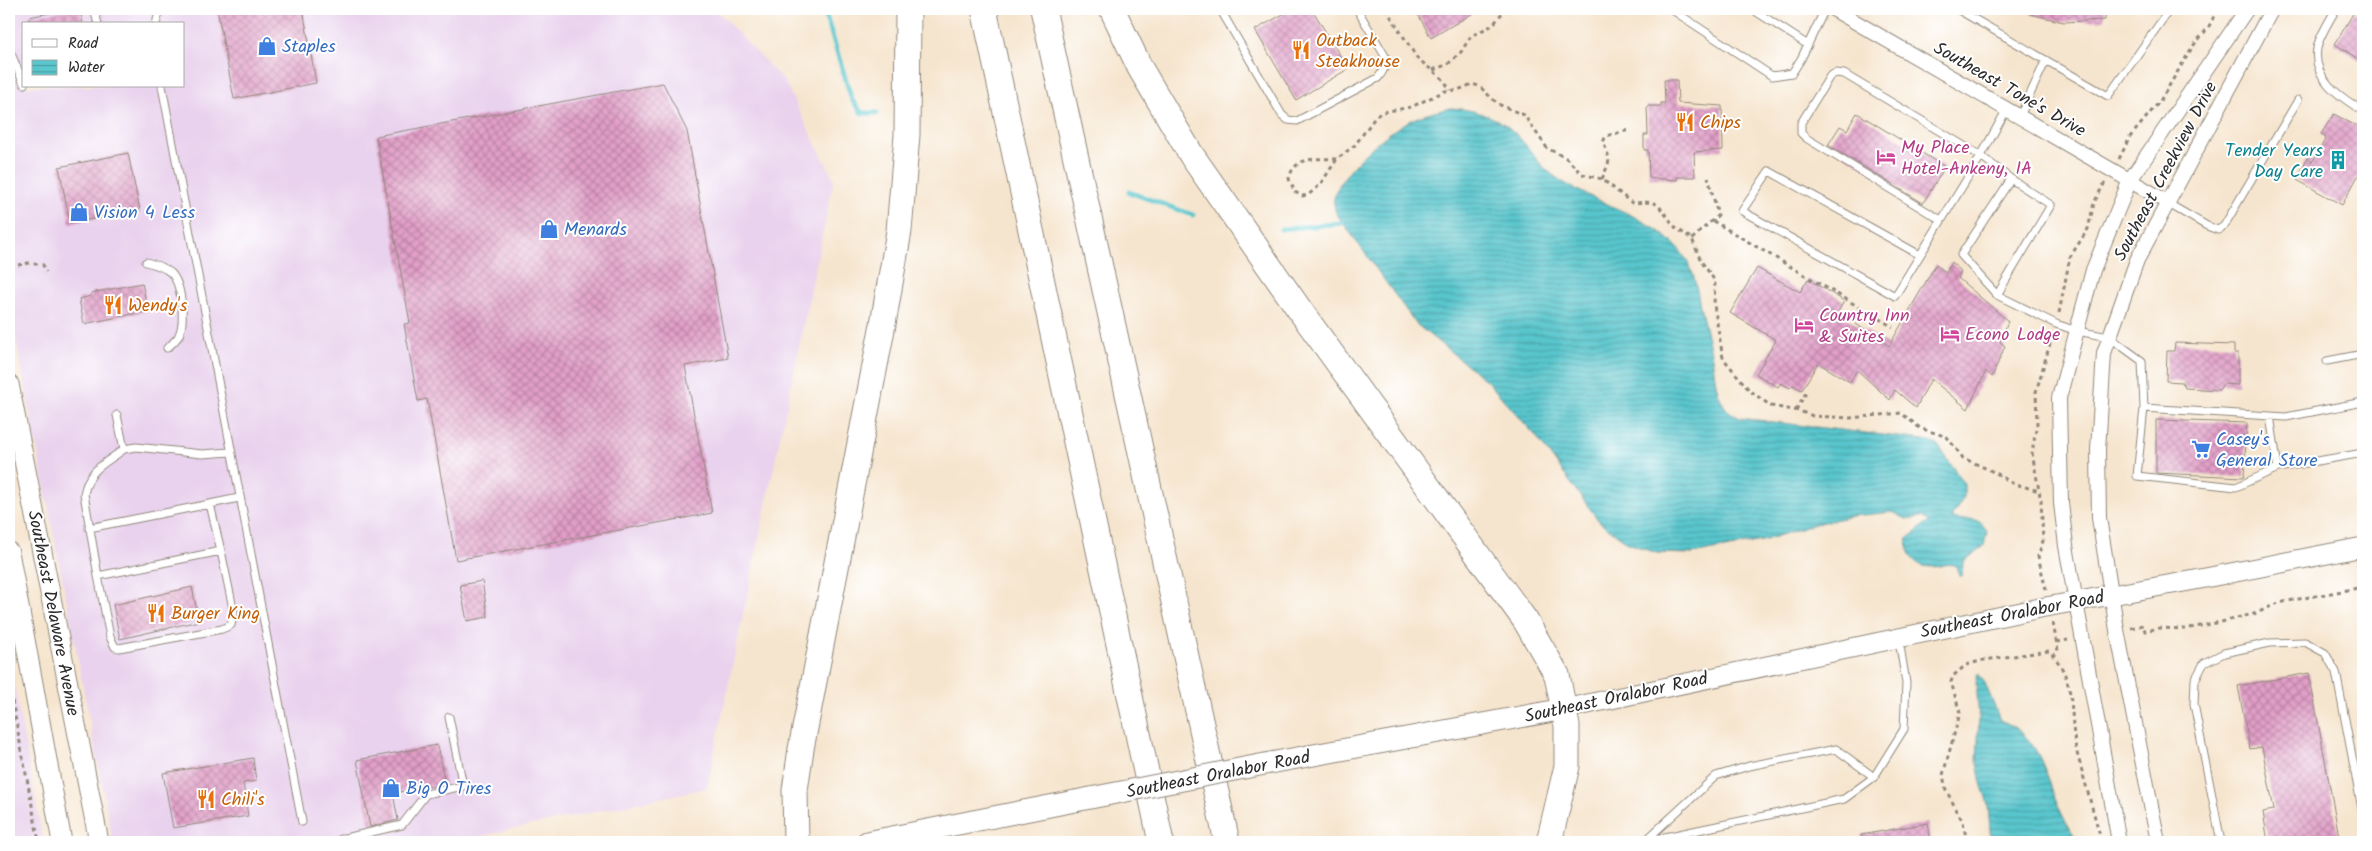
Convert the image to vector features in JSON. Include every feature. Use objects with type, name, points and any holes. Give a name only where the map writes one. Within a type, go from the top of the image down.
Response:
[{"type":"highway","points":[[796,842],[796,790],[801,749],[880,344],[899,231],[907,135],[908,9]]},
{"type":"highway","points":[[984,9],[1161,842]]},
{"type":"highway","points":[[1043,9],[1226,842]]},
{"type":"highway","points":[[1112,9],[1140,68],[1192,156],[1304,316],[1525,620],[1558,675],[1568,726],[1567,766],[1549,842]]},
{"type":"main road","name":"Southeast Delaware Avenue","points":[[9,384],[14,436],[99,842]]},
{"type":"main road","name":"Southeast Oralabor Road","points":[[867,842],[1564,708],[1898,637],[2363,547]]},
{"type":"main road","name":"Southeast Delaware Avenue","points":[[9,552],[62,842]]},
{"type":"street","name":"Southeast Tone's Drive","points":[[1833,9],[2167,202]]},
{"type":"street","name":"Southeast Creekview Drive","points":[[2119,842],[2084,637],[2066,546],[2061,503],[2059,398],[2093,270],[2130,180],[2247,9]]},
{"type":"street","name":"Southeast Creekview Drive","points":[[2158,842],[2117,630],[2099,518],[2098,450],[2104,353],[2138,260],[2167,202],[2272,9]]},
{"type":"lane","points":[[94,9],[97,22]]},
{"type":"lane","points":[[157,22],[160,9]]},
{"type":"lane","points":[[1220,9],[1282,115],[1288,120],[1297,121],[1378,78],[1383,71],[1386,64],[1385,56],[1356,9]]},
{"type":"lane","points":[[1671,9],[1772,76],[1792,73],[1825,9]]},
{"type":"lane","points":[[1752,9],[1808,45]]},
{"type":"lane","points":[[1957,9],[2108,96],[2170,9]]},
{"type":"lane","points":[[1972,9],[1974,19]]},
{"type":"lane","points":[[2336,9],[2318,44],[2316,58],[2328,86],[2340,98],[2363,111]]},
{"type":"lane","points":[[9,49],[22,79]]},
{"type":"lane","points":[[2020,116],[2046,60]]},
{"type":"lane","points":[[1941,220],[1806,138],[1801,133],[1801,123],[1830,76],[1836,73],[1844,74],[1981,156],[2011,179],[2051,204],[1997,295]]},
{"type":"lane","points":[[162,88],[230,452],[302,822]]},
{"type":"lane","points":[[2167,202],[2207,226],[2218,230],[2224,226],[2298,100]]},
{"type":"lane","points":[[1920,255],[1769,171],[1742,211],[1895,296],[1981,156],[2007,109]]},
{"type":"lane","points":[[2011,179],[1961,255],[1997,295],[2056,324],[2076,331],[2109,337],[2142,361],[2144,408],[2137,476],[2236,487],[2278,468],[2363,453]]},
{"type":"lane","points":[[146,262],[171,273],[177,282],[183,313],[182,328],[178,338],[167,348]]},
{"type":"lane","points":[[2327,361],[2363,354]]},
{"type":"lane","points":[[2144,408],[2286,417],[2363,402]]},
{"type":"lane","points":[[117,415],[124,449]]},
{"type":"lane","points":[[2270,416],[2278,468]]},
{"type":"lane","points":[[210,504],[234,613],[231,625],[222,629],[119,648],[115,647],[110,636],[89,528],[84,494],[86,481],[94,471],[124,449],[136,447],[202,454],[230,452]]},
{"type":"lane","points":[[89,528],[239,498]]},
{"type":"lane","points":[[98,576],[221,551]]},
{"type":"lane","points":[[1644,842],[1844,799],[1874,777],[1904,729],[1906,682],[1898,637]]},
{"type":"lane","points":[[2222,842],[2194,704],[2195,680],[2204,663],[2224,653],[2270,642],[2305,642],[2325,653],[2336,672],[2363,814]]},
{"type":"lane","points":[[341,839],[402,825],[426,794],[463,786],[449,717]]},
{"type":"lane","points":[[1644,842],[1716,776],[1748,766],[1836,749],[1874,777]]},
{"type":"path","points":[[1386,9],[1416,58],[1433,70],[1450,90]]},
{"type":"path","points":[[1433,70],[1448,64],[1461,52],[1471,36],[1493,25],[1506,9]]},
{"type":"path","points":[[1337,160],[1312,158],[1297,164],[1289,179],[1295,192],[1302,196],[1314,191],[1337,160],[1355,145],[1376,116],[1383,112],[1411,107],[1450,90],[1458,90],[1472,84],[1479,86],[1498,104],[1524,116],[1547,148],[1566,158],[1582,174],[1602,179],[1632,203],[1652,202],[1658,205],[1676,228],[1692,239],[1701,261],[1715,281],[1714,305],[1721,335],[1723,358],[1750,391],[1771,406],[1796,410],[1813,416],[1850,418],[1901,413],[1920,428],[1947,437],[1963,458],[1996,473],[2012,483],[2039,490]]},
{"type":"path","points":[[1602,179],[1610,161],[1609,153],[1603,142],[1606,136],[1629,130]]},
{"type":"path","points":[[1692,239],[1718,215],[1718,209],[1712,196],[1708,177]]},
{"type":"path","points":[[1713,221],[1892,327]]},
{"type":"path","points":[[18,265],[28,263],[43,265],[46,272]]},
{"type":"path","points":[[1796,410],[1807,391]]},
{"type":"path","points":[[2117,630],[2143,625],[2145,631],[2158,628],[2185,629],[2257,613],[2278,604],[2363,587]]},
{"type":"path","points":[[2057,642],[2084,637]]},
{"type":"path","points":[[1967,842],[1962,822],[1946,790],[1943,775],[1960,713],[1951,682],[1953,676],[1966,665],[1984,660],[2049,651],[2064,670],[2074,716],[2077,752],[2102,842]]},
{"type":"path","points":[[9,685],[40,842]]},
{"type":"shaded area","points":[[9,9],[715,9],[784,81],[834,179],[707,788],[453,842],[113,842],[9,303]]},
{"type":"shaded area","points":[[9,657],[43,842],[9,842]]},
{"type":"water","points":[[1451,108],[1479,113],[1492,117],[1504,124],[1518,136],[1541,164],[1554,176],[1571,187],[1630,214],[1649,225],[1666,236],[1680,250],[1690,267],[1694,279],[1711,351],[1718,391],[1725,407],[1732,413],[1740,418],[1924,440],[1938,445],[1964,484],[1964,497],[1951,518],[1975,520],[1983,525],[1987,531],[1984,546],[1963,562],[1962,576],[1959,576],[1956,566],[1953,565],[1932,567],[1916,562],[1908,549],[1908,538],[1929,522],[1922,517],[1906,519],[1893,512],[1852,516],[1815,524],[1762,541],[1692,554],[1657,553],[1628,543],[1599,521],[1535,435],[1487,381],[1416,324],[1336,213],[1334,198],[1338,187],[1366,152],[1391,132],[1413,119]]},
{"type":"water","points":[[1978,673],[1985,683],[2000,720],[2024,735],[2032,744],[2044,767],[2062,815],[2079,842],[1991,842],[1988,805],[1977,763],[1979,717],[1976,683]]},
{"type":"building","points":[[80,9],[83,22],[29,22],[29,17]]},
{"type":"building","name":"Staples","points":[[217,9],[303,9],[316,83],[234,99]]},
{"type":"building","name":"Outback Steakhouse","points":[[1292,9],[1312,9],[1348,69],[1296,100],[1255,30]]},
{"type":"building","points":[[1415,9],[1480,9],[1431,38]]},
{"type":"building","points":[[2031,9],[2105,9],[2105,20],[2064,22],[2030,14]]},
{"type":"building","points":[[2354,12],[2363,18],[2363,62],[2335,44]]},
{"type":"building","name":"Chips","points":[[1664,80],[1677,80],[1678,103],[1722,106],[1723,150],[1694,152],[1695,177],[1677,177],[1677,180],[1649,178],[1648,150],[1644,150],[1644,135],[1648,135],[1647,106],[1661,106],[1661,103],[1665,103]]},
{"type":"building","name":"Menards","points":[[663,83],[687,131],[728,358],[685,366],[712,513],[456,560],[427,399],[418,401],[404,324],[410,323],[376,136]]},
{"type":"building","name":"My Place Hotel-Ankeny, IA","points":[[1857,113],[1945,167],[1923,203],[1828,145],[1840,126],[1847,130]]},
{"type":"building","name":"Tender Years Day Care","points":[[2334,114],[2363,130],[2363,167],[2342,205],[2297,180],[2307,158],[2312,162],[2326,138],[2321,134]]},
{"type":"building","points":[[128,153],[140,211],[70,223],[59,167]]},
{"type":"building","points":[[1951,262],[1961,271],[1958,278],[2008,321],[2000,342],[2005,346],[1992,377],[1986,371],[1968,409],[1931,379],[1916,408],[1895,390],[1890,400],[1857,370],[1850,382],[1818,363],[1802,390],[1793,385],[1790,388],[1781,383],[1778,387],[1756,374],[1776,340],[1730,313],[1757,268],[1800,292],[1808,279],[1844,301],[1838,312],[1889,346],[1936,264],[1946,273]]},
{"type":"building","name":"Wendy's","points":[[142,283],[148,311],[84,324],[79,299],[91,296],[91,293]]},
{"type":"building","name":"Casey's General Store","points":[[2175,343],[2234,345],[2234,353],[2238,353],[2238,385],[2223,384],[2219,390],[2185,388],[2182,382],[2166,381],[2167,351],[2174,351]]},
{"type":"building","name":"Casey's General Store","points":[[2156,420],[2247,423],[2244,477],[2156,473]]},
{"type":"building","points":[[482,581],[488,617],[467,621],[460,585]]},
{"type":"building","name":"Burger King","points":[[192,587],[199,621],[120,639],[113,605]]},
{"type":"building","points":[[2309,673],[2340,842],[2268,842],[2263,812],[2274,810],[2262,747],[2250,749],[2238,686]]},
{"type":"building","name":"Big O Tires","points":[[437,745],[445,784],[393,793],[398,820],[370,827],[357,760]]},
{"type":"building","name":"Chili's","points":[[253,758],[256,781],[243,783],[248,816],[173,828],[163,773]]},
{"type":"building","points":[[1928,823],[1931,842],[1862,842],[1861,835]]},
{"type":"waterway","points":[[821,9],[826,16],[852,100],[862,113],[877,113]]},
{"type":"waterway","points":[[1129,192],[1193,215]]},
{"type":"waterway","points":[[1281,229],[1342,223]]},
{"type":"place","name":"Staples","points":[[267,46]]},
{"type":"place","name":"Outback Steakhouse","points":[[1301,50]]},
{"type":"place","name":"Chips","points":[[1685,122]]},
{"type":"place","name":"My Place Hotel-Ankeny, IA","points":[[1886,157]]},
{"type":"place","name":"Tender Years Day Care","points":[[2338,160]]},
{"type":"place","name":"Vision 4 Less","points":[[79,212]]},
{"type":"place","name":"Menards","points":[[549,229]]},
{"type":"place","name":"Wendy's","points":[[113,305]]},
{"type":"place","name":"Country Inn & Suites","points":[[1804,325]]},
{"type":"place","name":"Econo Lodge","points":[[1950,334]]},
{"type":"place","name":"Casey's General Store","points":[[2201,449]]},
{"type":"place","name":"Burger King","points":[[156,613]]},
{"type":"place","name":"Big O Tires","points":[[391,788]]},
{"type":"place","name":"Chili's","points":[[206,799]]}]
